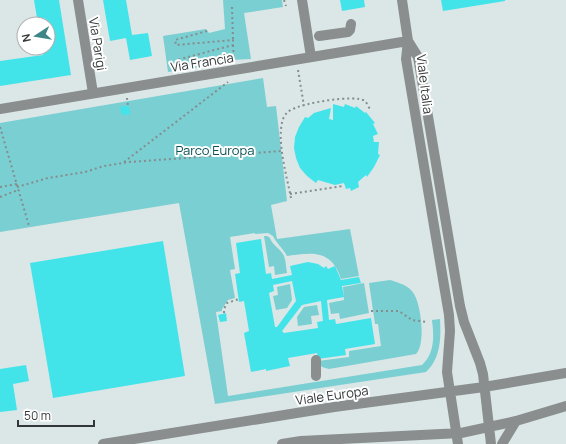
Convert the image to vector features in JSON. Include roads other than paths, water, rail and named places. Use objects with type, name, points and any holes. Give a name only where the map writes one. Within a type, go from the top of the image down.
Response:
[{"type":"street","name":"Via Parigi","points":[[78,0],[93,93]]},
{"type":"street","points":[[302,0],[311,57]]},
{"type":"street","points":[[402,0],[408,41]]},
{"type":"street","points":[[319,36],[348,32],[351,24]]},
{"type":"street","name":"Via Francia","points":[[0,109],[408,41]]},
{"type":"street","name":"Viale Italia","points":[[408,41],[418,57],[460,306],[467,331],[480,363],[490,444]]},
{"type":"street","name":"Viale Italia","points":[[408,41],[406,59],[449,314],[450,331],[447,367],[458,439]]},
{"type":"street","points":[[316,360],[316,376]]},
{"type":"street","name":"Viale Europa","points":[[103,444],[334,407],[450,392],[566,374]]},
{"type":"street","points":[[282,444],[302,441],[458,439],[489,428],[566,406]]},
{"type":"street","points":[[502,444],[516,421]]},
{"type":"park label","name":"Parco Europa","points":[[215,150]]}]
